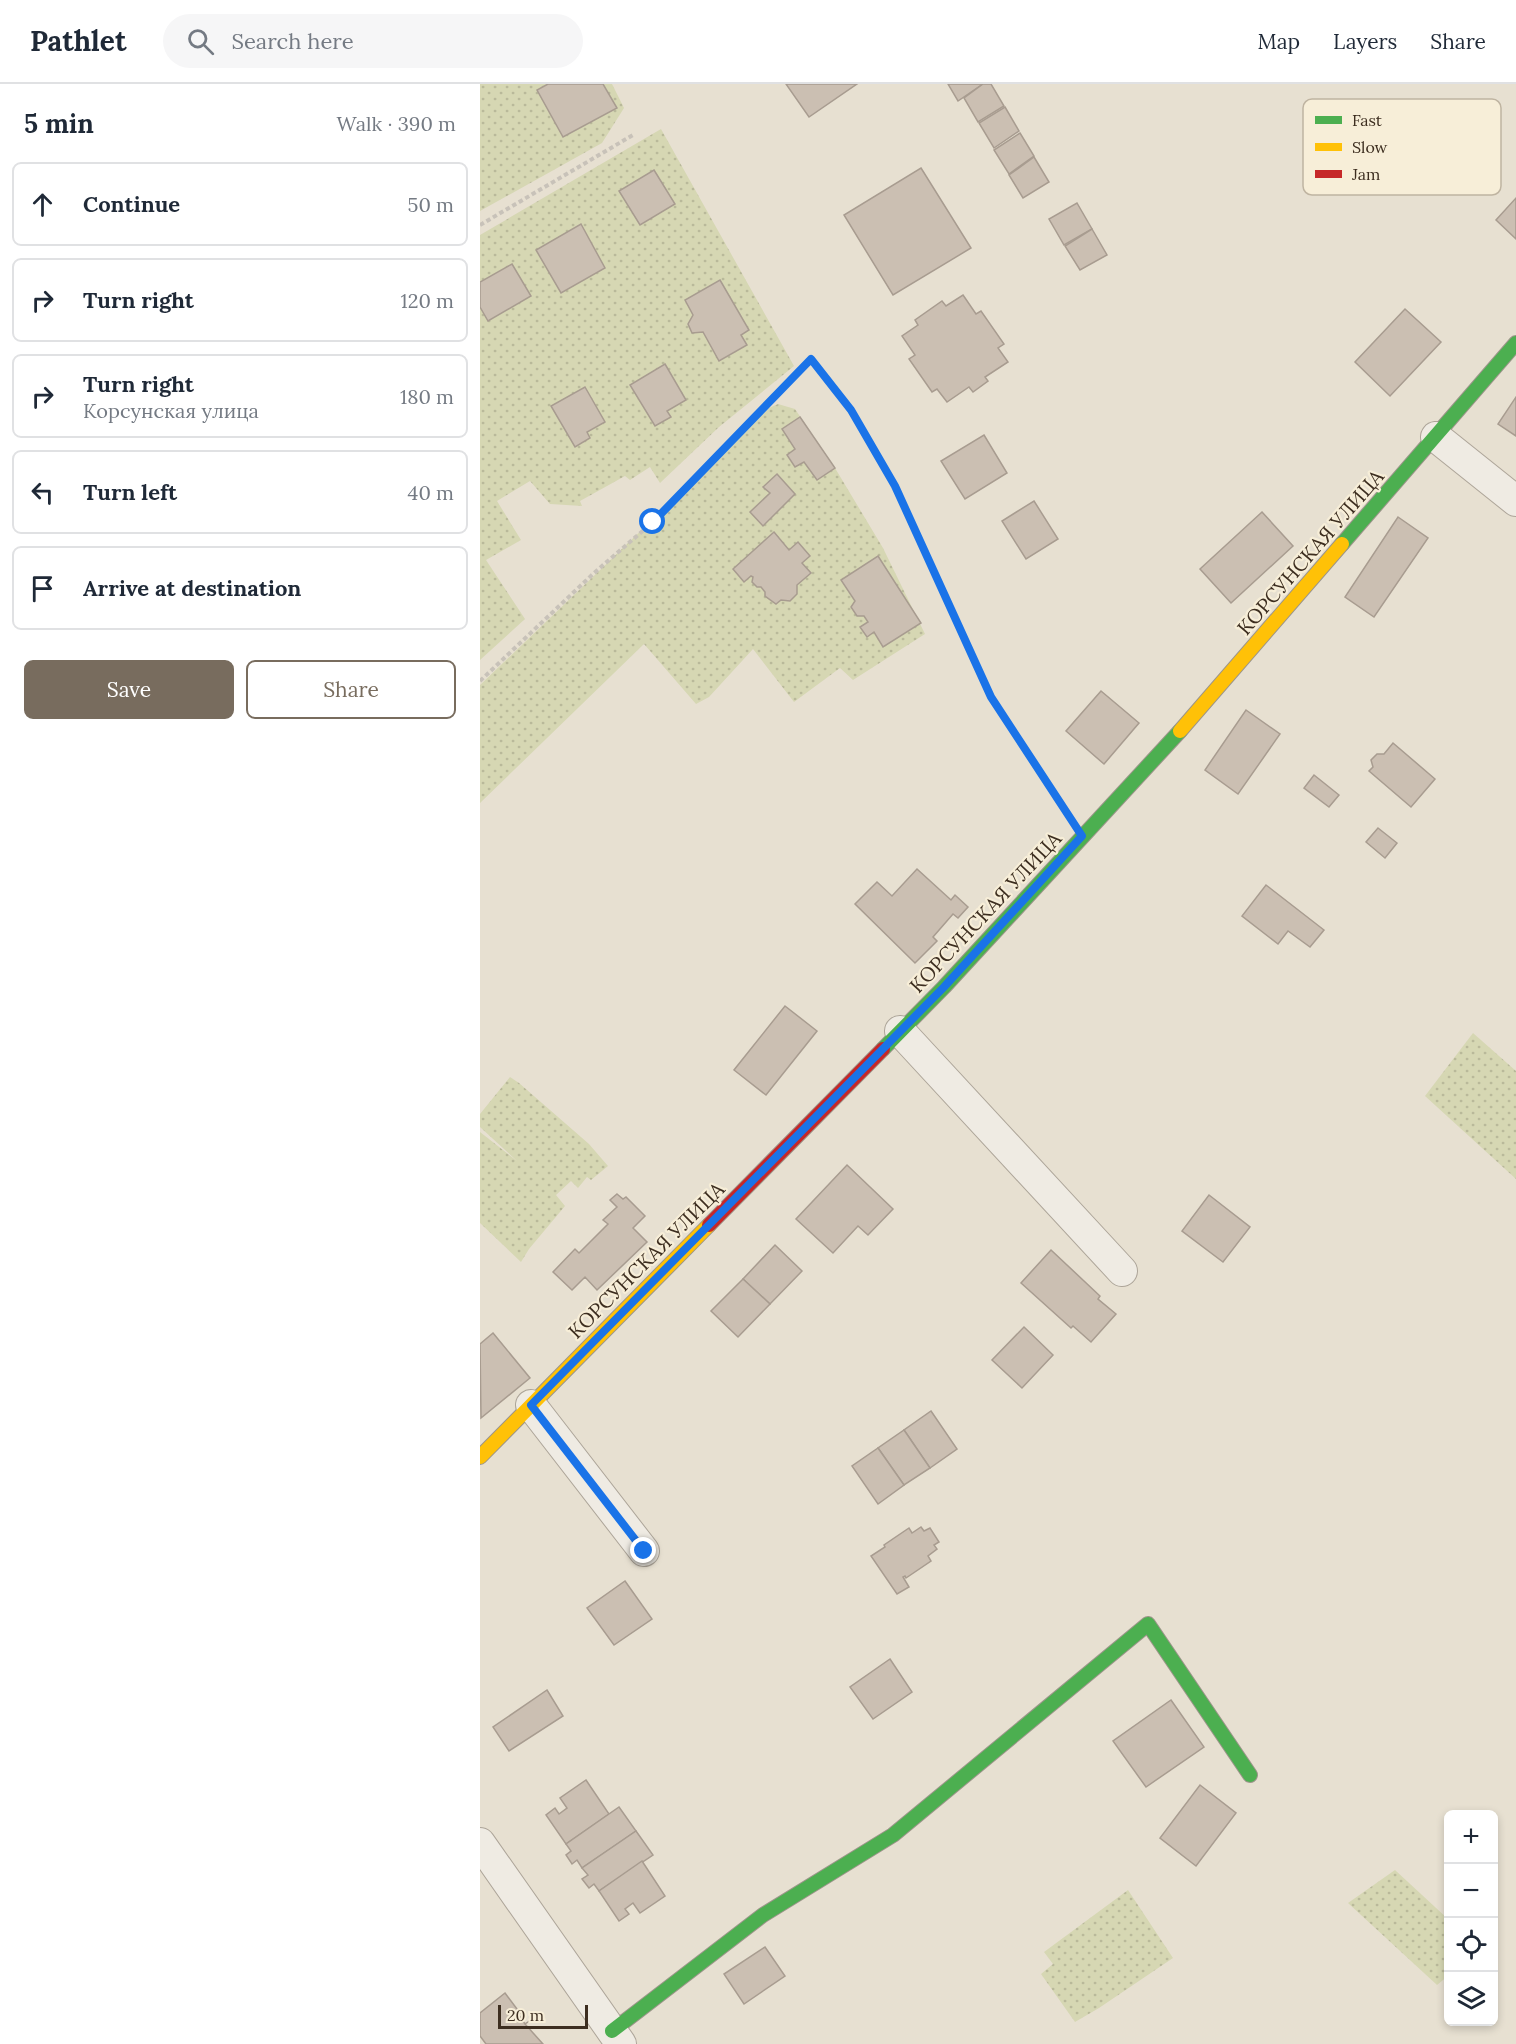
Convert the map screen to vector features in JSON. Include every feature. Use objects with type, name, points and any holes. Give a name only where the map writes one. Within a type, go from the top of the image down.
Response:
[{"type":"street","name":"КОРСУНСКАЯ УЛИЦА","points":[[480,1457],[944,987],[1185,725],[1516,343]]},
{"type":"street","points":[[1436,437],[1516,501]]},
{"type":"street","points":[[900,1031],[1122,1271]]},
{"type":"street","points":[[531,1405],[644,1551]]},
{"type":"street","points":[[480,1843],[616,2038],[763,1915],[893,1835],[1148,1624],[1250,1775]]},
{"type":"path","points":[[480,225],[633,135]]},
{"type":"path","points":[[480,681],[594,573],[653,522],[811,359],[851,410],[895,486],[991,697],[1082,836]]},
{"type":"green space","points":[[480,84],[612,84],[624,108],[602,143],[480,211]]},
{"type":"green space","points":[[661,129],[794,366],[719,427],[660,483],[650,467],[630,480],[625,476],[580,501],[582,506],[550,504],[530,481],[497,501],[521,540],[486,560],[525,619],[480,660],[480,235]]},
{"type":"green space","points":[[778,404],[795,409],[835,468],[883,548],[925,634],[853,680],[840,668],[794,702],[753,649],[709,697],[696,704],[644,644],[480,803],[480,685],[769,408]]},
{"type":"green space","points":[[1473,1033],[1516,1071],[1516,1179],[1425,1096]]},
{"type":"green space","points":[[510,1077],[589,1144],[608,1166],[591,1180],[587,1177],[578,1188],[571,1181],[556,1195],[565,1206],[521,1262],[480,1223],[480,1132],[517,1161],[480,1127],[480,1114]]},
{"type":"green space","points":[[1395,1870],[1444,1915],[1444,1979],[1437,1985],[1348,1903]]},
{"type":"green space","points":[[1128,1890],[1173,1958],[1075,2022],[1041,1974],[1053,1964],[1044,1952]]},
{"type":"building","points":[[548,84],[603,84],[617,108],[563,137],[537,90]]},
{"type":"building","points":[[786,84],[857,84],[809,117]]},
{"type":"building","points":[[948,84],[983,84],[958,101]]},
{"type":"building","points":[[983,84],[991,84],[1004,106],[978,122],[964,98]]},
{"type":"building","points":[[1005,107],[1019,131],[994,148],[979,123]]},
{"type":"building","points":[[1020,133],[1034,156],[1009,174],[994,150]]},
{"type":"building","points":[[1034,157],[1049,182],[1023,198],[1009,175]]},
{"type":"building","points":[[921,168],[971,248],[893,295],[844,215]]},
{"type":"building","points":[[654,170],[675,204],[640,225],[619,191]]},
{"type":"building","points":[[1516,198],[1516,239],[1496,220]]},
{"type":"building","points":[[1077,203],[1092,229],[1064,245],[1049,219]]},
{"type":"building","points":[[581,224],[605,268],[561,293],[536,250]]},
{"type":"building","points":[[1092,229],[1107,255],[1080,270],[1065,246]]},
{"type":"building","points":[[512,264],[531,296],[488,321],[480,307],[480,282]]},
{"type":"building","points":[[720,280],[749,330],[741,335],[747,345],[719,361],[703,332],[692,333],[688,324],[693,315],[685,300]]},
{"type":"building","points":[[963,295],[976,314],[981,311],[1004,344],[998,348],[1008,362],[985,377],[988,381],[973,392],[969,387],[947,402],[937,389],[932,392],[909,359],[915,355],[902,336],[918,325],[915,320],[942,301],[946,306]]},
{"type":"building","points":[[1405,309],[1441,342],[1390,396],[1355,362]]},
{"type":"building","points":[[665,364],[686,400],[667,411],[671,417],[655,426],[630,385]]},
{"type":"building","points":[[585,387],[605,422],[587,432],[590,438],[575,447],[551,406]]},
{"type":"building","points":[[1516,397],[1516,436],[1498,424]]},
{"type":"building","points":[[800,417],[835,468],[817,480],[804,462],[795,467],[787,455],[795,449],[782,429]]},
{"type":"building","points":[[984,435],[1007,473],[965,499],[941,461]]},
{"type":"building","points":[[777,474],[795,494],[763,526],[750,512],[770,493],[763,487]]},
{"type":"building","points":[[1034,501],[1058,539],[1026,559],[1002,521]]},
{"type":"building","points":[[1262,512],[1293,546],[1231,603],[1200,569]]},
{"type":"building","points":[[1398,517],[1428,538],[1374,617],[1345,597]]},
{"type":"building","points":[[774,532],[789,550],[798,542],[810,556],[802,563],[811,573],[797,585],[797,594],[790,601],[781,600],[776,604],[765,596],[761,587],[757,587],[752,582],[753,577],[751,576],[744,582],[733,569]]},
{"type":"building","points":[[878,556],[921,623],[883,647],[874,632],[867,637],[860,627],[868,622],[864,616],[857,616],[851,607],[855,601],[841,580]]},
{"type":"building","points":[[1101,691],[1139,723],[1104,764],[1066,731]]},
{"type":"building","points":[[1246,710],[1280,734],[1238,794],[1205,770]]},
{"type":"building","points":[[1393,743],[1435,779],[1411,807],[1369,771],[1373,767],[1371,760],[1377,754],[1384,754]]},
{"type":"building","points":[[1314,775],[1339,795],[1329,807],[1304,788]]},
{"type":"building","points":[[1378,828],[1397,843],[1385,858],[1366,842]]},
{"type":"building","points":[[917,869],[951,900],[955,895],[968,907],[958,918],[953,914],[933,937],[937,941],[915,963],[855,904],[877,882],[892,896]]},
{"type":"building","points":[[1266,885],[1324,930],[1310,947],[1288,931],[1278,944],[1242,916]]},
{"type":"building","points":[[785,1006],[817,1031],[766,1095],[734,1070]]},
{"type":"building","points":[[847,1165],[893,1209],[868,1235],[858,1226],[833,1253],[796,1219]]},
{"type":"building","points":[[617,1194],[623,1199],[626,1197],[645,1216],[633,1228],[647,1242],[597,1290],[585,1277],[572,1290],[553,1272],[575,1249],[579,1253],[608,1224],[603,1220],[617,1207],[610,1200]]},
{"type":"building","points":[[1209,1195],[1250,1227],[1223,1262],[1182,1231]]},
{"type":"building","points":[[775,1245],[802,1271],[770,1304],[743,1279]]},
{"type":"building","points":[[1051,1250],[1100,1296],[1098,1299],[1116,1314],[1091,1342],[1073,1326],[1071,1328],[1021,1283]]},
{"type":"building","points":[[743,1279],[770,1304],[738,1337],[711,1311]]},
{"type":"building","points":[[1024,1327],[1053,1355],[1022,1388],[992,1360]]},
{"type":"building","points":[[493,1333],[530,1378],[481,1418],[480,1344]]},
{"type":"building","points":[[931,1411],[957,1449],[930,1468],[904,1430]]},
{"type":"building","points":[[904,1430],[930,1468],[904,1485],[878,1448]]},
{"type":"building","points":[[878,1448],[904,1485],[878,1504],[852,1466]]},
{"type":"building","points":[[921,1527],[924,1531],[930,1528],[939,1542],[934,1545],[937,1549],[928,1556],[931,1561],[906,1578],[903,1577],[909,1587],[897,1594],[871,1556],[909,1528],[912,1533]]},
{"type":"building","points":[[625,1581],[652,1619],[614,1645],[587,1608]]},
{"type":"building","points":[[890,1659],[912,1692],[873,1719],[850,1687]]},
{"type":"building","points":[[547,1690],[563,1716],[509,1751],[493,1727]]},
{"type":"building","points":[[1171,1700],[1204,1747],[1146,1787],[1113,1741]]},
{"type":"building","points":[[586,1780],[609,1814],[566,1844],[546,1815],[555,1808],[559,1814],[567,1808],[560,1798]]},
{"type":"building","points":[[1200,1785],[1236,1813],[1196,1866],[1160,1838]]},
{"type":"building","points":[[619,1807],[636,1831],[582,1868],[577,1860],[572,1864],[566,1855],[571,1851],[566,1844]]},
{"type":"building","points":[[636,1831],[653,1855],[599,1891],[594,1884],[589,1888],[582,1879],[588,1875],[582,1868]]},
{"type":"building","points":[[642,1861],[665,1896],[640,1913],[633,1903],[625,1909],[629,1914],[619,1921],[599,1891]]},
{"type":"building","points":[[765,1947],[785,1976],[744,2004],[724,1974]]},
{"type":"building","points":[[505,1993],[525,2024],[543,2044],[486,2044],[480,2036],[480,2013]]},
{"type":"traffic: fast","points":[[1342,544],[1516,343]]},
{"type":"traffic: fast","points":[[883,1049],[944,987],[1180,731]]},
{"type":"traffic: fast","points":[[612,2031],[763,1915],[893,1835],[1148,1624],[1250,1775]]},
{"type":"traffic: slow","points":[[1180,731],[1342,544]]},
{"type":"traffic: slow","points":[[480,1457],[709,1225]]},
{"type":"traffic: jam","points":[[709,1225],[883,1049]]},
{"type":"route","points":[[644,1551],[531,1405],[944,987],[1082,836],[991,697],[895,486],[851,410],[811,359],[653,522]]}]
